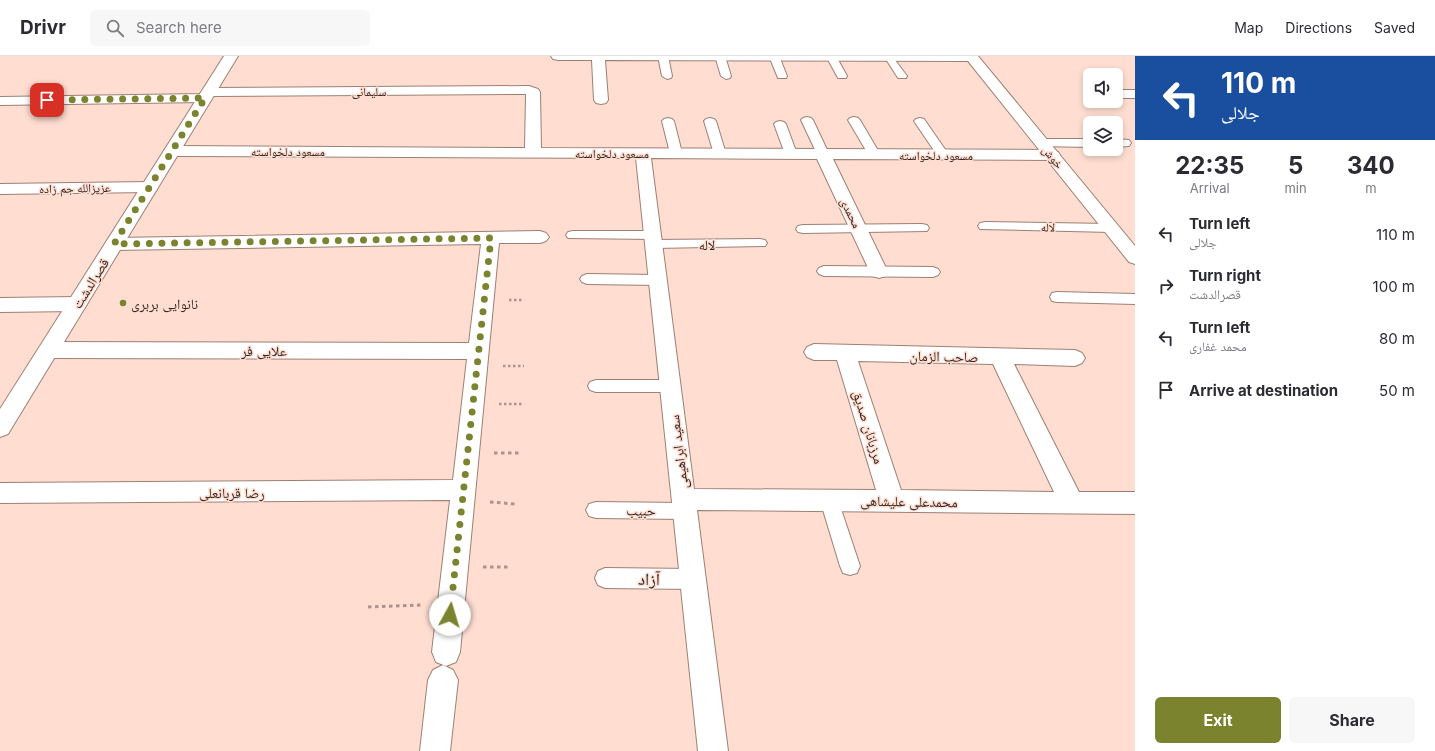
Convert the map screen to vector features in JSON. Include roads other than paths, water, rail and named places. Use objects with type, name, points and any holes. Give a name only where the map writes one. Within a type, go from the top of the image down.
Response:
[{"type":"street","name":"قصرالدشت","points":[[0,428],[232,56]]},
{"type":"street","points":[[558,56],[971,56]]},
{"type":"street","points":[[598,56],[601,100]]},
{"type":"street","name":"خوش","points":[[971,56],[1135,258]]},
{"type":"street","name":"سلیمانی","points":[[0,101],[207,95],[531,91],[533,153]]},
{"type":"street","points":[[1123,94],[1135,94]]},
{"type":"street","name":"مسعود دلخواسته","points":[[172,151],[943,155],[1047,150]]},
{"type":"street","name":"سعید ابراهیمی","points":[[644,153],[713,751]]},
{"type":"street","name":"محمدی","points":[[823,154],[879,272]]},
{"type":"street","name":"عزیزالله جم زاده","points":[[0,189],[150,187]]},
{"type":"street","points":[[114,244],[540,237]]},
{"type":"street","points":[[446,652],[491,238]]},
{"type":"street","points":[[0,305],[77,304]]},
{"type":"street","name":"علایی فر","points":[[49,350],[479,351]]},
{"type":"street","name":"صاحب الزمان","points":[[814,352],[1075,358]]},
{"type":"street","name":"مرزبانان صدیق","points":[[845,353],[892,501]]},
{"type":"street","points":[[1000,357],[1072,502]]},
{"type":"street","name":"رضا قربانعلی","points":[[0,493],[464,490]]},
{"type":"street","name":"محمدعلی علیشاهی","points":[[684,505],[830,500],[1135,503]]},
{"type":"street","points":[[435,751],[443,680]]},
{"type":"lane","points":[[663,56],[667,76]]},
{"type":"lane","points":[[720,56],[726,76]]},
{"type":"lane","points":[[774,56],[782,76]]},
{"type":"lane","points":[[832,56],[842,76]]},
{"type":"lane","points":[[888,57],[902,76]]},
{"type":"lane","points":[[668,120],[676,153]]},
{"type":"lane","points":[[807,120],[823,154]]},
{"type":"lane","points":[[854,120],[874,154]]},
{"type":"lane","points":[[710,121],[720,154]]},
{"type":"lane","points":[[920,121],[943,155]]},
{"type":"lane","points":[[780,124],[791,154]]},
{"type":"lane","points":[[1047,150],[1083,144]]},
{"type":"lane","name":"لاله","points":[[984,226],[1111,228]]},
{"type":"lane","points":[[803,229],[922,228]]},
{"type":"lane","name":"لاله","points":[[573,235],[760,244]]},
{"type":"lane","points":[[824,271],[933,272]]},
{"type":"lane","points":[[587,279],[658,280]]},
{"type":"lane","points":[[1057,298],[1135,299]]},
{"type":"lane","points":[[596,386],[670,386]]},
{"type":"lane","points":[[830,500],[850,566]]},
{"type":"lane","name":"حبیب","points":[[596,510],[684,505]]},
{"type":"lane","name":"آزاد","points":[[605,578],[693,579]]},
{"type":"place","name":"نانوایی بربری","points":[[123,303]]}]
